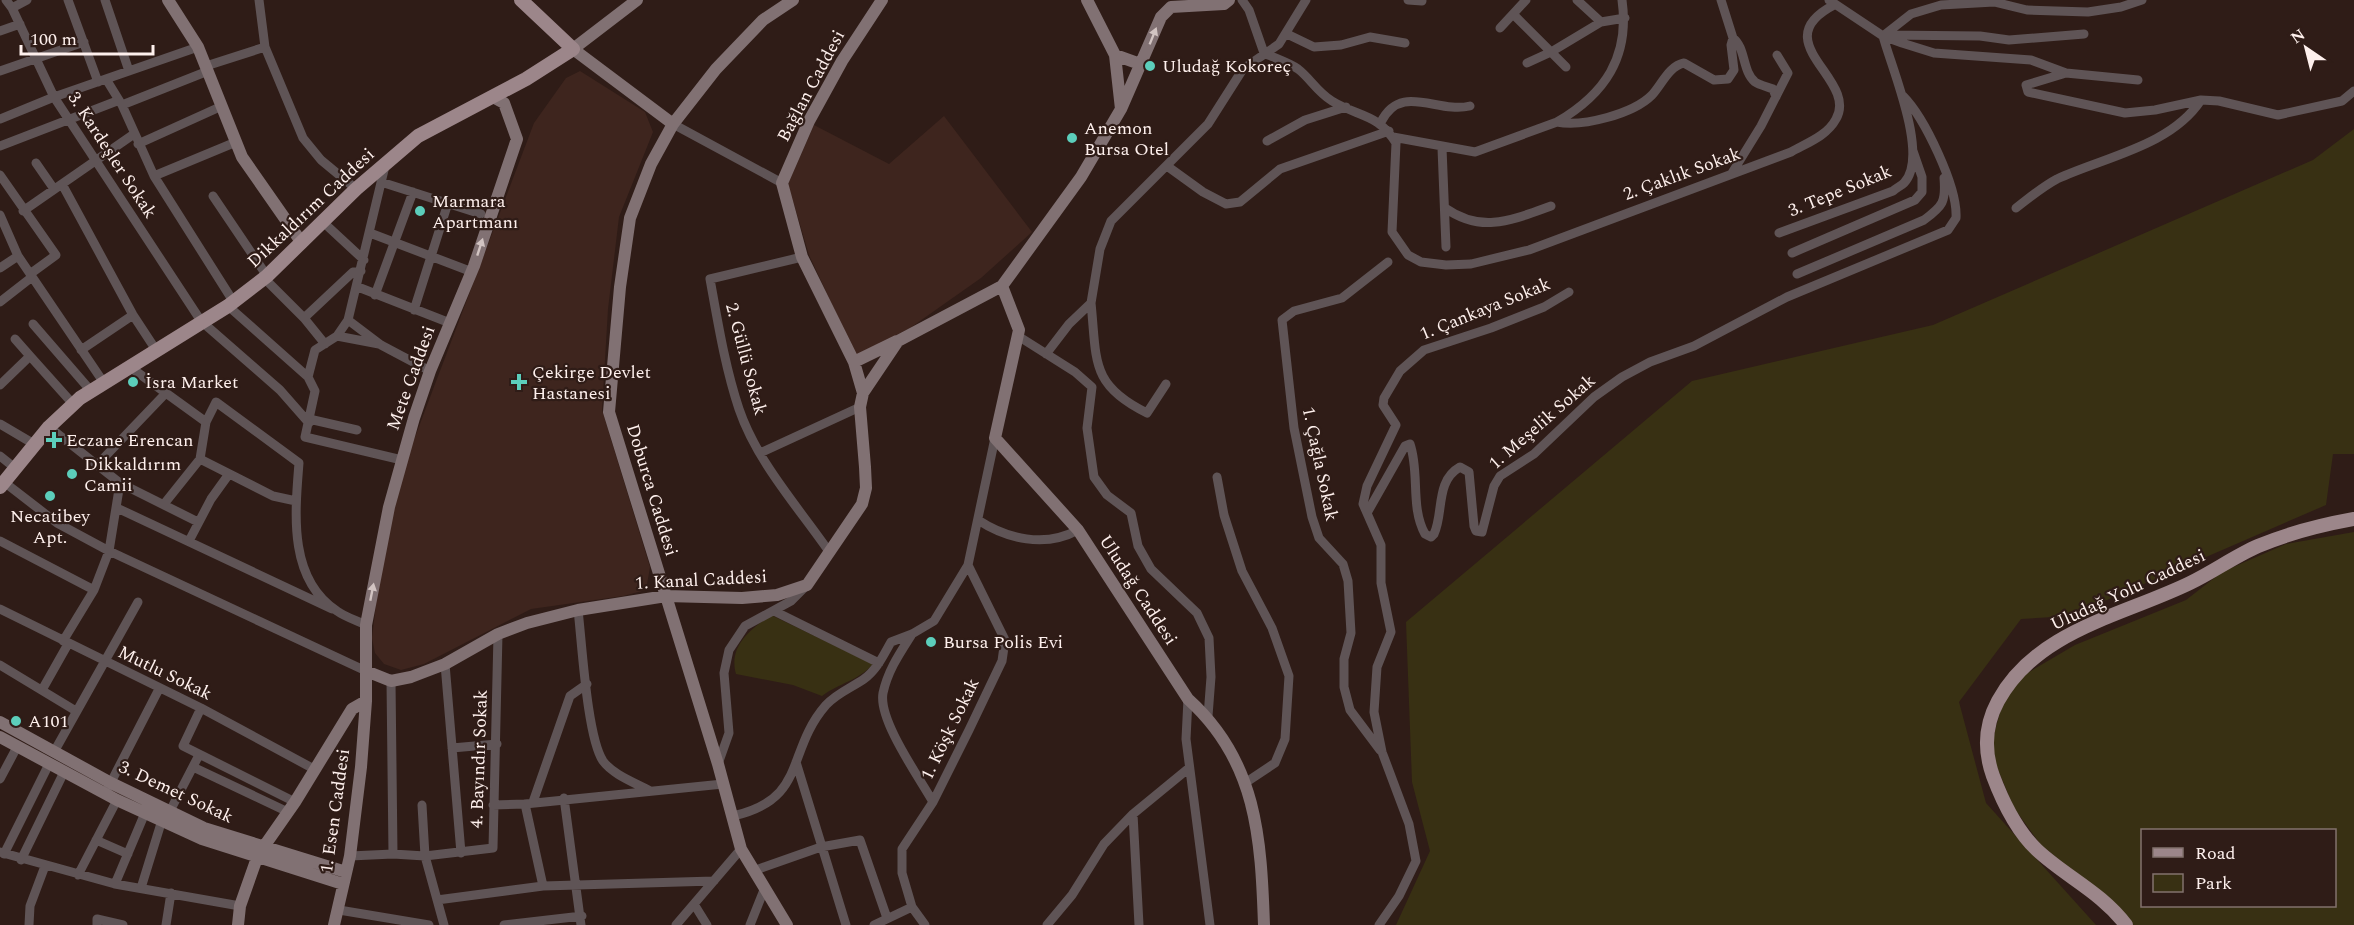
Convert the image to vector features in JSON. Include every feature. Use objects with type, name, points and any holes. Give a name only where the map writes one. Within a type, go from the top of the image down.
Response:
[{"type":"main road","points":[[168,0],[198,47],[242,157],[302,243]]},
{"type":"main road","points":[[521,0],[573,49],[673,124]]},
{"type":"main road","name":"Dikkaldırım Caddesi","points":[[2,484],[34,444],[74,404],[91,391],[231,304],[266,277],[356,189],[418,136],[493,97],[573,49],[637,0]]},
{"type":"main road","name":"Doburca Caddesi","points":[[787,925],[741,849],[718,764],[609,412],[620,287],[630,218],[651,164],[673,124],[716,69],[763,20],[792,0]]},
{"type":"main road","name":"Bağlan Caddesi","points":[[782,183],[809,121],[842,61],[882,0]]},
{"type":"main road","points":[[1087,0],[1115,55],[1121,109]]},
{"type":"main road","points":[[854,362],[1002,286],[1081,177],[1121,109],[1161,17],[1171,7],[1224,4],[1229,0]]},
{"type":"main road","points":[[1115,55],[1140,64]]},
{"type":"main road","name":"Mete Caddesi","points":[[366,687],[366,625],[389,507],[430,371],[474,266],[517,139],[504,103],[493,97]]},
{"type":"main road","points":[[782,183],[802,257],[854,362],[863,393]]},
{"type":"main road","points":[[995,438],[1019,330],[1002,286]]},
{"type":"main road","points":[[807,585],[862,504],[866,488],[860,407],[863,393],[898,341]]},
{"type":"main road","name":"Uludağ Caddesi","points":[[995,438],[1078,530],[1188,699],[1208,716],[1235,757],[1245,783],[1262,856],[1264,925]]},
{"type":"main road","name":"Uludağ Yolu Caddesi","points":[[2126,925],[2110,905],[2036,849],[2015,821],[1992,774],[1986,737],[1992,713],[2005,688],[2026,663],[2074,632],[2190,583],[2257,547],[2317,526],[2354,519]]},
{"type":"main road","name":"1. Kanal Caddesi","points":[[366,687],[411,677],[445,664],[498,634],[527,623],[578,610],[666,596],[742,598],[777,595],[807,585]]},
{"type":"main road","points":[[366,671],[391,681]]},
{"type":"main road","points":[[238,925],[240,906],[260,851],[291,807],[352,709],[366,701],[366,687]]},
{"type":"main road","name":"1. Esen Caddesi","points":[[334,925],[350,856],[366,701]]},
{"type":"main road","name":"3. Demet Sokak","points":[[0,722],[54,752],[108,788],[117,800],[145,813],[166,816]]},
{"type":"main road","name":"3. Demet Sokak","points":[[0,737],[64,772],[108,788],[166,816],[202,839],[260,851],[345,878]]},
{"type":"street","points":[[9,4],[27,0]]},
{"type":"street","points":[[69,0],[84,42],[102,80],[119,103],[154,176],[231,304],[308,377],[315,391],[305,437],[402,460]]},
{"type":"street","points":[[105,0],[129,71]]},
{"type":"street","points":[[259,0],[266,46],[303,138],[321,160],[356,189]]},
{"type":"street","points":[[1242,0],[1249,10],[1264,53],[1298,69],[1312,86],[1333,102],[1381,122],[1391,134]]},
{"type":"street","points":[[1166,384],[1147,413],[1126,403],[1100,377],[1091,303],[1100,249],[1111,221],[1208,124],[1242,69],[1279,44],[1306,0]]},
{"type":"street","points":[[1408,0],[1422,1]]},
{"type":"street","points":[[1500,28],[1526,0]]},
{"type":"street","points":[[1577,0],[1601,22]]},
{"type":"street","points":[[1167,166],[1203,192],[1226,204],[1240,202],[1280,169],[1391,134],[1442,148],[1475,152],[1557,122],[1578,110],[1600,90],[1621,54],[1625,18],[1622,0]]},
{"type":"street","points":[[1721,0],[1733,38],[1755,82],[1773,90],[1776,98]]},
{"type":"street","points":[[1883,36],[1911,14],[1941,5],[1994,2],[2027,10],[2088,12],[2121,7],[2142,0]]},
{"type":"street","points":[[1832,2],[1883,36],[1934,53],[2031,60],[2066,73],[2138,80]]},
{"type":"street","name":"2. Çaklık Sokak","points":[[1391,134],[1396,143],[1392,232],[1402,250],[1421,262],[1446,265],[1471,264],[1529,250],[1791,152],[1824,134],[1837,118],[1839,103],[1832,84],[1813,58],[1809,41],[1809,25],[1817,14],[1832,2]]},
{"type":"street","name":"3. Kardeşler Sokak","points":[[9,4],[54,97],[97,159],[201,321],[280,390],[309,421]]},
{"type":"street","points":[[1513,14],[1566,67]]},
{"type":"street","points":[[1527,63],[1551,52],[1601,22],[1625,18]]},
{"type":"street","points":[[0,31],[20,24]]},
{"type":"street","points":[[1287,34],[1314,47],[1341,45],[1370,37],[1405,42]]},
{"type":"street","points":[[1883,36],[1980,36],[2009,40],[2084,34]]},
{"type":"street","name":"3. Tepe Sokak","points":[[1779,233],[1893,191],[1905,182],[1910,171],[1912,149],[1910,123],[1883,36]]},
{"type":"street","points":[[1557,122],[1569,124],[1631,111],[1652,96],[1672,69],[1680,63],[1714,80],[1728,79],[1734,69],[1731,45],[1733,38]]},
{"type":"street","points":[[0,71],[84,42]]},
{"type":"street","points":[[0,146],[266,46]]},
{"type":"street","points":[[0,119],[54,97],[198,47]]},
{"type":"street","points":[[1732,173],[1788,73],[1777,55]]},
{"type":"street","points":[[2066,73],[2026,85],[2028,92],[2125,113],[2155,110],[2201,100],[2219,101],[2278,115],[2342,101],[2354,91]]},
{"type":"street","points":[[1797,274],[1924,220],[1937,211],[1946,198],[1939,154],[1911,104],[1903,96]]},
{"type":"street","points":[[2016,208],[2048,184],[2129,151],[2164,133],[2193,112],[2201,100]]},
{"type":"street","points":[[1381,122],[1387,110],[1395,103],[1429,102],[1460,109],[1470,106]]},
{"type":"street","points":[[138,144],[222,106]]},
{"type":"street","points":[[1267,141],[1305,120],[1346,107]]},
{"type":"street","points":[[673,124],[782,183]]},
{"type":"street","points":[[23,211],[134,134]]},
{"type":"street","points":[[154,176],[236,142]]},
{"type":"street","points":[[1442,148],[1446,247]]},
{"type":"street","points":[[1792,253],[1915,200],[1922,192],[1922,177],[1912,149]]},
{"type":"street","name":"1. Meşelik Sokak","points":[[1367,513],[1405,446],[1410,444],[1414,455],[1418,515],[1425,534],[1431,537],[1434,534],[1444,488],[1455,470],[1463,467],[1470,477],[1474,526],[1476,531],[1482,532],[1494,486],[1500,476],[1534,454],[1594,398],[1622,376],[1650,362],[1694,346],[1787,297],[1941,235],[1956,218],[1952,191],[1939,154]]},
{"type":"street","points":[[36,163],[58,187],[156,350]]},
{"type":"street","points":[[308,377],[315,351],[337,336],[348,320],[358,287],[385,163]]},
{"type":"street","points":[[0,175],[23,211],[56,255],[0,302]]},
{"type":"street","points":[[381,182],[481,214]]},
{"type":"street","points":[[375,295],[413,192]]},
{"type":"street","points":[[213,196],[266,277],[325,344]]},
{"type":"street","points":[[414,310],[448,203]]},
{"type":"street","points":[[1445,208],[1460,219],[1488,224],[1518,218],[1551,206]]},
{"type":"street","points":[[0,215],[18,256],[104,383]]},
{"type":"street","points":[[323,222],[364,260]]},
{"type":"street","points":[[370,233],[467,270]]},
{"type":"street","points":[[0,268],[18,256]]},
{"type":"street","name":"2. Güllü Sokak","points":[[802,257],[710,279],[723,349],[740,411],[760,453],[830,553]]},
{"type":"street","name":"1. Çağla Sokak","points":[[1382,752],[1350,710],[1344,687],[1344,659],[1351,633],[1348,581],[1343,564],[1319,538],[1312,517],[1294,428],[1282,320],[1294,311],[1342,298],[1388,262]]},
{"type":"street","points":[[304,318],[353,272],[361,271]]},
{"type":"street","points":[[358,287],[450,323]]},
{"type":"street","name":"1. Çankaya Sokak","points":[[1379,925],[1399,896],[1416,861],[1409,824],[1382,752],[1374,712],[1377,667],[1391,632],[1382,583],[1381,545],[1363,504],[1367,486],[1396,426],[1383,405],[1384,398],[1400,371],[1424,350],[1491,328],[1544,307],[1569,292]]},
{"type":"street","points":[[1046,354],[1069,324],[1091,303]]},
{"type":"street","points":[[81,350],[133,315]]},
{"type":"street","points":[[348,320],[381,345],[430,371]]},
{"type":"street","points":[[33,324],[91,391]]},
{"type":"street","points":[[337,336],[381,345]]},
{"type":"street","points":[[1018,336],[1075,372],[1092,387]]},
{"type":"street","points":[[15,339],[74,404]]},
{"type":"street","points":[[0,385],[30,356]]},
{"type":"street","points":[[130,367],[206,422]]},
{"type":"street","points":[[1100,377],[1092,387],[1087,428],[1094,477],[1107,495],[1131,513],[1138,546],[1151,569],[1197,613],[1209,638],[1211,677],[1208,716]]},
{"type":"street","points":[[97,465],[165,394]]},
{"type":"street","points":[[164,504],[200,459],[206,422],[216,402],[299,463],[296,501],[299,561],[315,588],[336,610]]},
{"type":"street","points":[[760,453],[860,407]]},
{"type":"street","points":[[309,421],[357,430]]},
{"type":"street","points":[[0,424],[34,444]]},
{"type":"street","points":[[49,428],[120,483],[198,522]]},
{"type":"street","points":[[733,816],[751,812],[774,798],[788,784],[806,736],[827,705],[842,691],[865,678],[879,663],[891,642],[912,634],[934,621],[968,565],[995,438]]},
{"type":"street","points":[[0,456],[15,468]]},
{"type":"street","points":[[200,459],[273,496],[296,501]]},
{"type":"street","points":[[189,541],[198,522],[230,474]]},
{"type":"street","points":[[1217,477],[1224,515],[1242,571],[1272,627],[1289,676],[1285,739],[1275,763],[1245,783]]},
{"type":"street","points":[[42,690],[94,590],[109,551],[120,483]]},
{"type":"street","points":[[2,484],[57,523],[109,551],[366,671]]},
{"type":"street","points":[[117,508],[366,625]]},
{"type":"street","points":[[978,520],[997,532],[1041,541],[1065,538],[1078,530]]},
{"type":"street","points":[[0,541],[94,590]]},
{"type":"street","name":"1. Köşk Sokak","points":[[933,802],[1002,661],[1005,640],[968,565]]},
{"type":"street","points":[[718,764],[729,733],[724,673],[729,651],[745,626],[791,601],[807,585]]},
{"type":"street","points":[[54,752],[138,602]]},
{"type":"street","name":"Mutlu Sokak","points":[[0,609],[201,708],[314,769]]},
{"type":"street","points":[[578,610],[593,739],[604,762],[613,770],[651,791]]},
{"type":"street","points":[[774,611],[879,663]]},
{"type":"street","name":"4. Bayındır Sokak","points":[[350,856],[393,854],[425,856],[493,848],[498,634]]},
{"type":"street","name":"1. Köşk Sokak","points":[[912,634],[892,664],[883,695],[886,718],[933,802]]},
{"type":"street","points":[[445,664],[461,853]]},
{"type":"street","points":[[0,665],[76,711]]},
{"type":"street","points":[[391,681],[393,854]]},
{"type":"street","points":[[543,886],[529,803],[570,696],[587,684]]},
{"type":"street","points":[[108,788],[159,689]]},
{"type":"street","points":[[1188,699],[1186,739],[1209,925]]},
{"type":"street","points":[[201,708],[183,746],[291,807]]},
{"type":"street","points":[[452,748],[497,744]]},
{"type":"street","points":[[0,779],[17,747]]},
{"type":"street","points":[[141,888],[166,816],[199,755]]},
{"type":"street","points":[[796,762],[846,925]]},
{"type":"street","points":[[49,764],[2,853],[115,884],[240,906]]},
{"type":"street","points":[[193,767],[291,807]]},
{"type":"street","points":[[1047,925],[1072,895],[1104,844],[1133,814],[1190,768]]},
{"type":"street","points":[[21,860],[64,772]]},
{"type":"street","points":[[493,805],[723,784]]},
{"type":"street","points":[[504,925],[539,919],[581,920],[578,884],[564,798]]},
{"type":"street","points":[[78,874],[117,800]]},
{"type":"street","points":[[924,925],[912,907],[902,873],[902,849],[933,802]]},
{"type":"street","points":[[422,805],[425,856],[444,925]]},
{"type":"street","points":[[115,884],[145,813]]},
{"type":"street","points":[[1133,814],[1139,925]]},
{"type":"street","points":[[96,840],[128,854]]},
{"type":"street","points":[[753,871],[821,847],[860,840],[888,918]]},
{"type":"street","points":[[676,925],[741,849]]},
{"type":"street","points":[[29,925],[30,906],[45,866]]},
{"type":"street","points":[[437,900],[543,886],[714,881]]},
{"type":"street","points":[[750,925],[764,890]]},
{"type":"street","points":[[166,925],[171,893]]},
{"type":"street","points":[[694,904],[707,925]]},
{"type":"street","points":[[873,925],[912,907]]},
{"type":"street","points":[[339,910],[429,925]]},
{"type":"street","points":[[97,922],[123,925]]},
{"type":"shaded area","name":"Çekirge Devlet Hastanesi","points":[[580,71],[645,112],[653,132],[619,217],[608,309],[602,410],[650,567],[646,590],[623,596],[531,609],[424,664],[401,670],[384,664],[375,653],[372,638],[380,570],[404,466],[534,123],[566,78]]},
{"type":"shaded area","points":[[944,116],[1032,232],[981,278],[910,328],[856,356],[809,255],[788,184],[814,125],[889,164]]},
{"type":"green space","points":[[2354,129],[2354,454],[2333,454],[2326,505],[2070,616],[2021,619],[1959,702],[1986,803],[2096,925],[1396,925],[1430,851],[1412,782],[1406,622],[1692,381],[1933,325],[2313,160]]},
{"type":"green space","points":[[2354,532],[2354,925],[2132,925],[2101,893],[2041,845],[2014,808],[1994,760],[1992,742],[2002,705],[2019,678],[2075,645],[2186,600],[2222,572],[2286,544]]},
{"type":"green space","points":[[771,615],[873,664],[855,678],[822,696],[793,685],[736,674],[734,664],[738,647],[749,632]]},
{"type":"place","name":"Uludağ Kokoreç","points":[[1150,66]]},
{"type":"place","name":"Anemon Bursa Otel","points":[[1072,138]]},
{"type":"place","name":"Marmara Apartmanı","points":[[420,211]]},
{"type":"place","name":"İsra Market","points":[[133,382]]},
{"type":"place","name":"Çekirge Devlet Hastanesi","points":[[519,382]]},
{"type":"place","name":"Eczane Erencan","points":[[54,440]]},
{"type":"place","name":"Dikkaldırım Camii","points":[[72,474]]},
{"type":"place","name":"Necatibey Apt.","points":[[50,496]]},
{"type":"place","name":"Bursa Polis Evi","points":[[931,642]]},
{"type":"place","name":"A101","points":[[16,721]]}]
